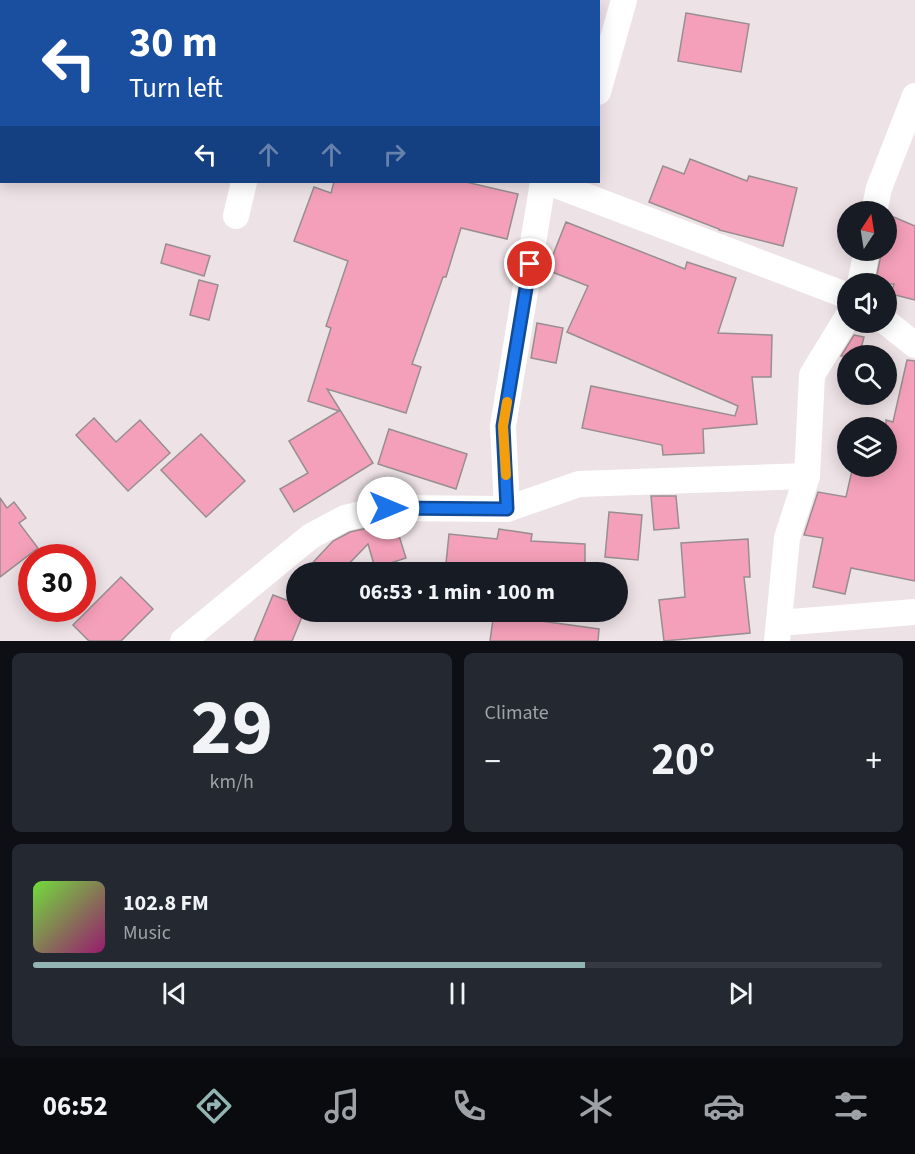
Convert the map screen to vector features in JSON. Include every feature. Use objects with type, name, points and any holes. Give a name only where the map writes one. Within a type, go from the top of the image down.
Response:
[{"type":"street","points":[[600,85],[624,0]]},
{"type":"street","points":[[876,201],[879,188],[915,96]]},
{"type":"street","points":[[236,216],[244,183]]},
{"type":"street","points":[[507,509],[503,426],[555,183],[837,292]]},
{"type":"street","points":[[897,331],[915,345]]},
{"type":"street","points":[[838,333],[812,375],[807,476],[787,538],[778,632],[915,612]]},
{"type":"street","points":[[183,641],[310,536],[345,518],[388,508],[507,509],[579,484],[807,476]]},
{"type":"building","points":[[686,13],[749,24],[741,72],[678,61]]},
{"type":"building","points":[[690,159],[747,181],[749,176],[797,188],[783,246],[719,230],[649,202],[663,166],[684,174]]},
{"type":"building","points":[[334,183],[470,183],[518,194],[507,239],[461,228],[446,277],[443,277],[412,364],[421,367],[406,413],[327,389],[373,463],[294,512],[280,489],[308,473],[289,441],[339,411],[308,401],[331,328],[326,326],[348,261],[294,241],[314,187],[331,193]]},
{"type":"building","points":[[897,218],[915,226],[915,300],[897,296],[897,273],[877,273],[880,261],[897,261]]},
{"type":"building","points":[[566,222],[685,269],[687,262],[736,278],[718,333],[772,335],[771,377],[752,377],[757,424],[703,429],[704,453],[663,455],[662,445],[582,428],[591,386],[735,416],[738,406],[567,332],[588,286],[547,270]]},
{"type":"building","points":[[166,244],[210,256],[204,276],[161,263]]},
{"type":"building","points":[[199,280],[218,285],[209,320],[190,315]]},
{"type":"building","points":[[537,323],[563,328],[556,363],[531,358]]},
{"type":"building","points":[[854,335],[864,337],[862,345],[848,345]]},
{"type":"building","points":[[907,360],[915,361],[915,581],[851,568],[845,594],[813,587],[823,538],[804,535],[818,492],[846,497],[851,477],[897,477],[897,417],[894,417]]},
{"type":"building","points":[[94,418],[116,442],[140,420],[170,453],[128,491],[76,435]]},
{"type":"building","points":[[389,429],[467,454],[456,489],[378,464]]},
{"type":"building","points":[[201,434],[245,481],[206,517],[161,470]]},
{"type":"building","points":[[651,496],[676,496],[679,528],[654,530]]},
{"type":"building","points":[[0,498],[7,508],[14,502],[26,518],[19,523],[35,544],[18,544],[18,563],[0,577]]},
{"type":"building","points":[[609,512],[642,515],[638,560],[605,557]]},
{"type":"building","points":[[395,523],[406,558],[394,562],[373,562],[368,544],[351,562],[313,562],[333,541],[350,532]]},
{"type":"building","points":[[499,529],[532,534],[531,541],[585,544],[585,562],[446,562],[449,534],[497,539]]},
{"type":"building","points":[[748,539],[750,577],[744,577],[750,633],[664,641],[659,600],[685,597],[681,543]]},
{"type":"building","points":[[121,577],[153,609],[121,641],[89,641],[73,625],[76,622],[96,622],[96,602]]},
{"type":"building","points":[[273,595],[286,600],[286,622],[300,622],[292,641],[254,641]]},
{"type":"building","points":[[493,622],[548,622],[599,629],[598,641],[490,641]]},
{"type":"slow traffic","points":[[506,475],[503,426],[507,402]]},
{"type":"route","points":[[388,508],[507,509],[503,426],[530,264]]}]
